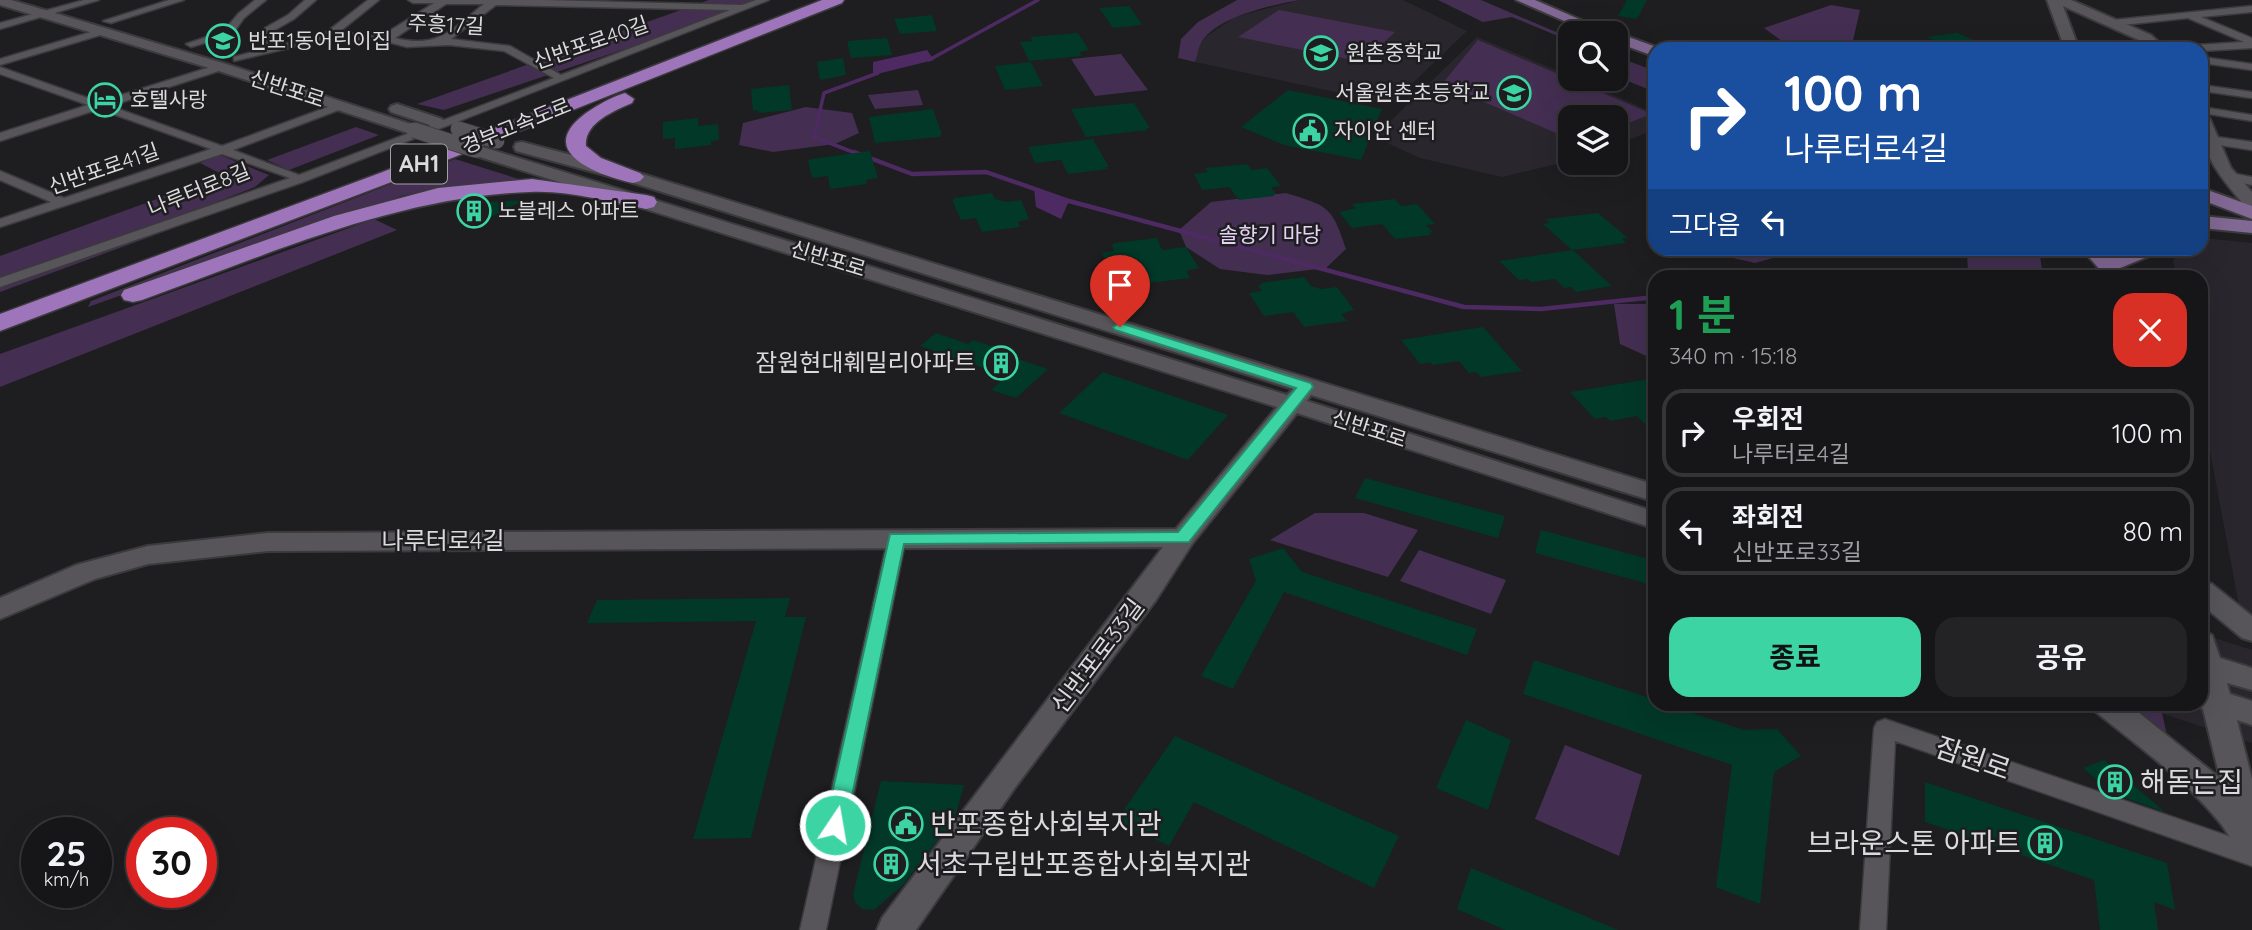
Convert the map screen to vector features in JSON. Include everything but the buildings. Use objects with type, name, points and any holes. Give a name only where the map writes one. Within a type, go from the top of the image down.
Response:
[{"type":"highway","name":"경부고속도로","points":[[0,304],[183,237],[788,0]]},
{"type":"highway","name":"경부고속도로","points":[[0,323],[387,177],[836,0]]},
{"type":"highway","points":[[633,177],[588,159],[577,150],[577,134],[593,116],[843,0]]},
{"type":"highway","points":[[0,341],[342,221],[418,199],[495,187],[532,185],[646,202]]},
{"type":"main road","points":[[1505,0],[1558,22]]},
{"type":"main road","points":[[1523,0],[1575,21]]},
{"type":"main road","points":[[2054,0],[2070,42]]},
{"type":"main road","points":[[2060,0],[2151,42]]},
{"type":"main road","name":"신반포로","points":[[0,1],[67,8],[105,26],[191,44],[497,141],[633,177],[1299,395],[1648,518]]},
{"type":"main road","name":"신반포로","points":[[43,7],[413,130],[646,202],[1299,395],[1648,492]]},
{"type":"main road","points":[[1628,42],[1648,49]]},
{"type":"main road","points":[[1628,50],[1648,57]]},
{"type":"main road","points":[[2208,135],[2222,169],[2252,203]]},
{"type":"main road","points":[[2208,196],[2252,213]]},
{"type":"main road","points":[[2208,203],[2252,213]]},
{"type":"main road","points":[[2208,223],[2252,228]]},
{"type":"main road","points":[[2108,264],[2130,256]]},
{"type":"main road","name":"신반포로33길","points":[[895,930],[1003,780],[1146,593],[1182,538],[1299,395]]},
{"type":"main road","name":"나루터로4길","points":[[0,609],[86,572],[148,555],[268,542],[1182,538]]},
{"type":"main road","points":[[2208,596],[2252,631]]},
{"type":"main road","points":[[2208,659],[2252,679]]},
{"type":"main road","points":[[2209,699],[2252,713]]},
{"type":"main road","points":[[2209,699],[2252,842]]},
{"type":"main road","points":[[2116,711],[2195,775],[2235,815],[2252,842]]},
{"type":"street","points":[[67,8],[94,0]]},
{"type":"street","points":[[0,62],[179,0]]},
{"type":"street","points":[[191,44],[228,33],[241,16],[261,0]]},
{"type":"street","points":[[265,50],[268,30],[291,17],[311,0]]},
{"type":"street","points":[[238,59],[328,36],[374,0]]},
{"type":"street","points":[[413,0],[744,7]]},
{"type":"street","name":"신반포로40길","points":[[434,121],[764,0]]},
{"type":"street","points":[[2222,0],[2233,10]]},
{"type":"street","points":[[384,38],[393,36],[444,1]]},
{"type":"street","points":[[439,44],[495,1]]},
{"type":"street","points":[[0,26],[43,7]]},
{"type":"street","points":[[2113,23],[2251,9]]},
{"type":"street","points":[[2191,16],[2252,44]]},
{"type":"street","points":[[208,209],[230,204],[299,179],[677,34]]},
{"type":"street","name":"주흥17길","points":[[328,36],[384,38],[407,44],[506,48],[556,75]]},
{"type":"street","points":[[2208,47],[2252,44]]},
{"type":"street","points":[[2208,61],[2252,66]]},
{"type":"street","points":[[0,137],[221,67]]},
{"type":"street","points":[[0,70],[293,175]]},
{"type":"street","points":[[2208,89],[2252,95]]},
{"type":"street","name":"신반포로41길","points":[[0,223],[220,150],[340,106]]},
{"type":"street","points":[[2208,111],[2252,117]]},
{"type":"street","name":"나루터로8길","points":[[0,282],[177,223],[293,175],[413,130]]},
{"type":"street","points":[[2210,140],[2252,146]]},
{"type":"street","points":[[0,175],[65,203]]},
{"type":"street","points":[[2231,177],[2252,181]]},
{"type":"street","points":[[813,930],[897,538]]},
{"type":"street","name":"잠원로","points":[[1873,930],[1885,728],[2252,842]]},
{"type":"shaded area","name":"원촌중학교","points":[[1300,0],[1403,0],[1467,31],[1391,104],[1195,62],[1200,44],[1207,36],[1235,17]]},
{"type":"shaded area","name":"서울원촌초등학교","points":[[1477,37],[1558,71],[1558,91],[1604,91],[1648,110],[1648,133],[1628,140],[1628,105],[1558,105],[1558,164],[1502,177],[1420,158],[1374,137]]},
{"type":"shaded area","points":[[927,50],[934,60],[873,75],[873,62]]},
{"type":"shaded area","points":[[1034,188],[1069,201],[1061,219],[1036,207]]},
{"type":"shaded area","points":[[2208,238],[2252,243],[2252,616],[2239,605],[2208,441],[2208,270],[2175,270],[2173,260],[2179,256],[2208,256]]},
{"type":"shaded area","points":[[2208,636],[2252,650],[2252,743],[2154,711],[2208,711]]},
{"type":"green space","points":[[709,0],[757,0],[681,30],[444,110],[417,104]]},
{"type":"green space","points":[[1237,0],[1300,0],[1259,9],[1230,20],[1207,35],[1200,45],[1195,62],[1178,58],[1181,39],[1198,22]]},
{"type":"green space","points":[[1438,0],[1481,0],[1558,33],[1558,36],[1512,17],[1483,22]]},
{"type":"green space","points":[[1831,5],[1860,10],[1853,42],[1783,42],[1764,28]]},
{"type":"green space","points":[[1279,10],[1395,32],[1363,62],[1238,37]]},
{"type":"green space","points":[[1478,40],[1558,74],[1558,91],[1598,91],[1648,112],[1648,116],[1628,123],[1628,105],[1558,105],[1558,134],[1442,84]]},
{"type":"green space","points":[[1121,54],[1148,90],[1095,96],[1071,59]]},
{"type":"green space","points":[[1628,61],[1648,68],[1648,89],[1628,81]]},
{"type":"green space","points":[[918,90],[923,105],[875,109],[868,95]]},
{"type":"green space","points":[[806,107],[852,113],[859,133],[835,144],[773,152],[739,145],[743,123]]},
{"type":"green space","points":[[356,127],[379,135],[289,170],[267,160]]},
{"type":"green space","points":[[220,155],[269,175],[255,187],[166,222],[174,228],[0,292],[0,256],[223,175],[200,163]]},
{"type":"green space","points":[[455,159],[528,182],[464,185],[401,196],[88,307],[91,301]]},
{"type":"green space","name":"솔향기 마당","points":[[1286,193],[1311,201],[1332,215],[1346,249],[1326,268],[1267,275],[1220,269],[1186,247],[1179,230],[1211,202]]},
{"type":"green space","points":[[374,219],[397,230],[0,387],[0,354]]},
{"type":"green space","points":[[1724,256],[1780,256],[1755,263]]},
{"type":"green space","points":[[1967,256],[2040,256],[2042,270],[1968,270]]},
{"type":"green space","points":[[1614,304],[1648,304],[1648,357],[1620,344]]},
{"type":"green space","points":[[1315,513],[1364,513],[1418,530],[1388,577],[1270,540]]},
{"type":"green space","points":[[1419,550],[1506,580],[1491,614],[1400,581]]},
{"type":"green space","points":[[2129,711],[2162,711],[2169,744]]},
{"type":"green space","points":[[1565,745],[1642,775],[1619,856],[1535,819]]},
{"type":"waterway","points":[[929,60],[1038,0]]},
{"type":"waterway","points":[[858,154],[814,137],[824,93],[878,73]]},
{"type":"waterway","points":[[854,152],[912,174],[986,172],[1069,201],[1464,307],[1541,309],[1648,298]]},
{"type":"place","name":"반포1동어린이집","points":[[223,41]]},
{"type":"place","name":"원촌중학교","points":[[1321,53]]},
{"type":"place","name":"서울원촌초등학교","points":[[1514,93]]},
{"type":"place","name":"호텔사랑","points":[[105,100]]},
{"type":"place","name":"자이안 센터","points":[[1310,131]]},
{"type":"place","name":"노블레스 아파트","points":[[474,211]]},
{"type":"place","name":"잠원현대훼밀리아파트","points":[[1001,363]]},
{"type":"place","name":"해돋는집","points":[[2115,782]]},
{"type":"place","name":"반포종합사회복지관","points":[[906,824]]},
{"type":"place","name":"브라운스톤 아파트","points":[[2045,843]]},
{"type":"place","name":"서초구립반포종합사회복지관","points":[[891,864]]},
{"type":"route","points":[[835,825],[897,538],[1182,538],[1306,387],[1120,327]]}]
